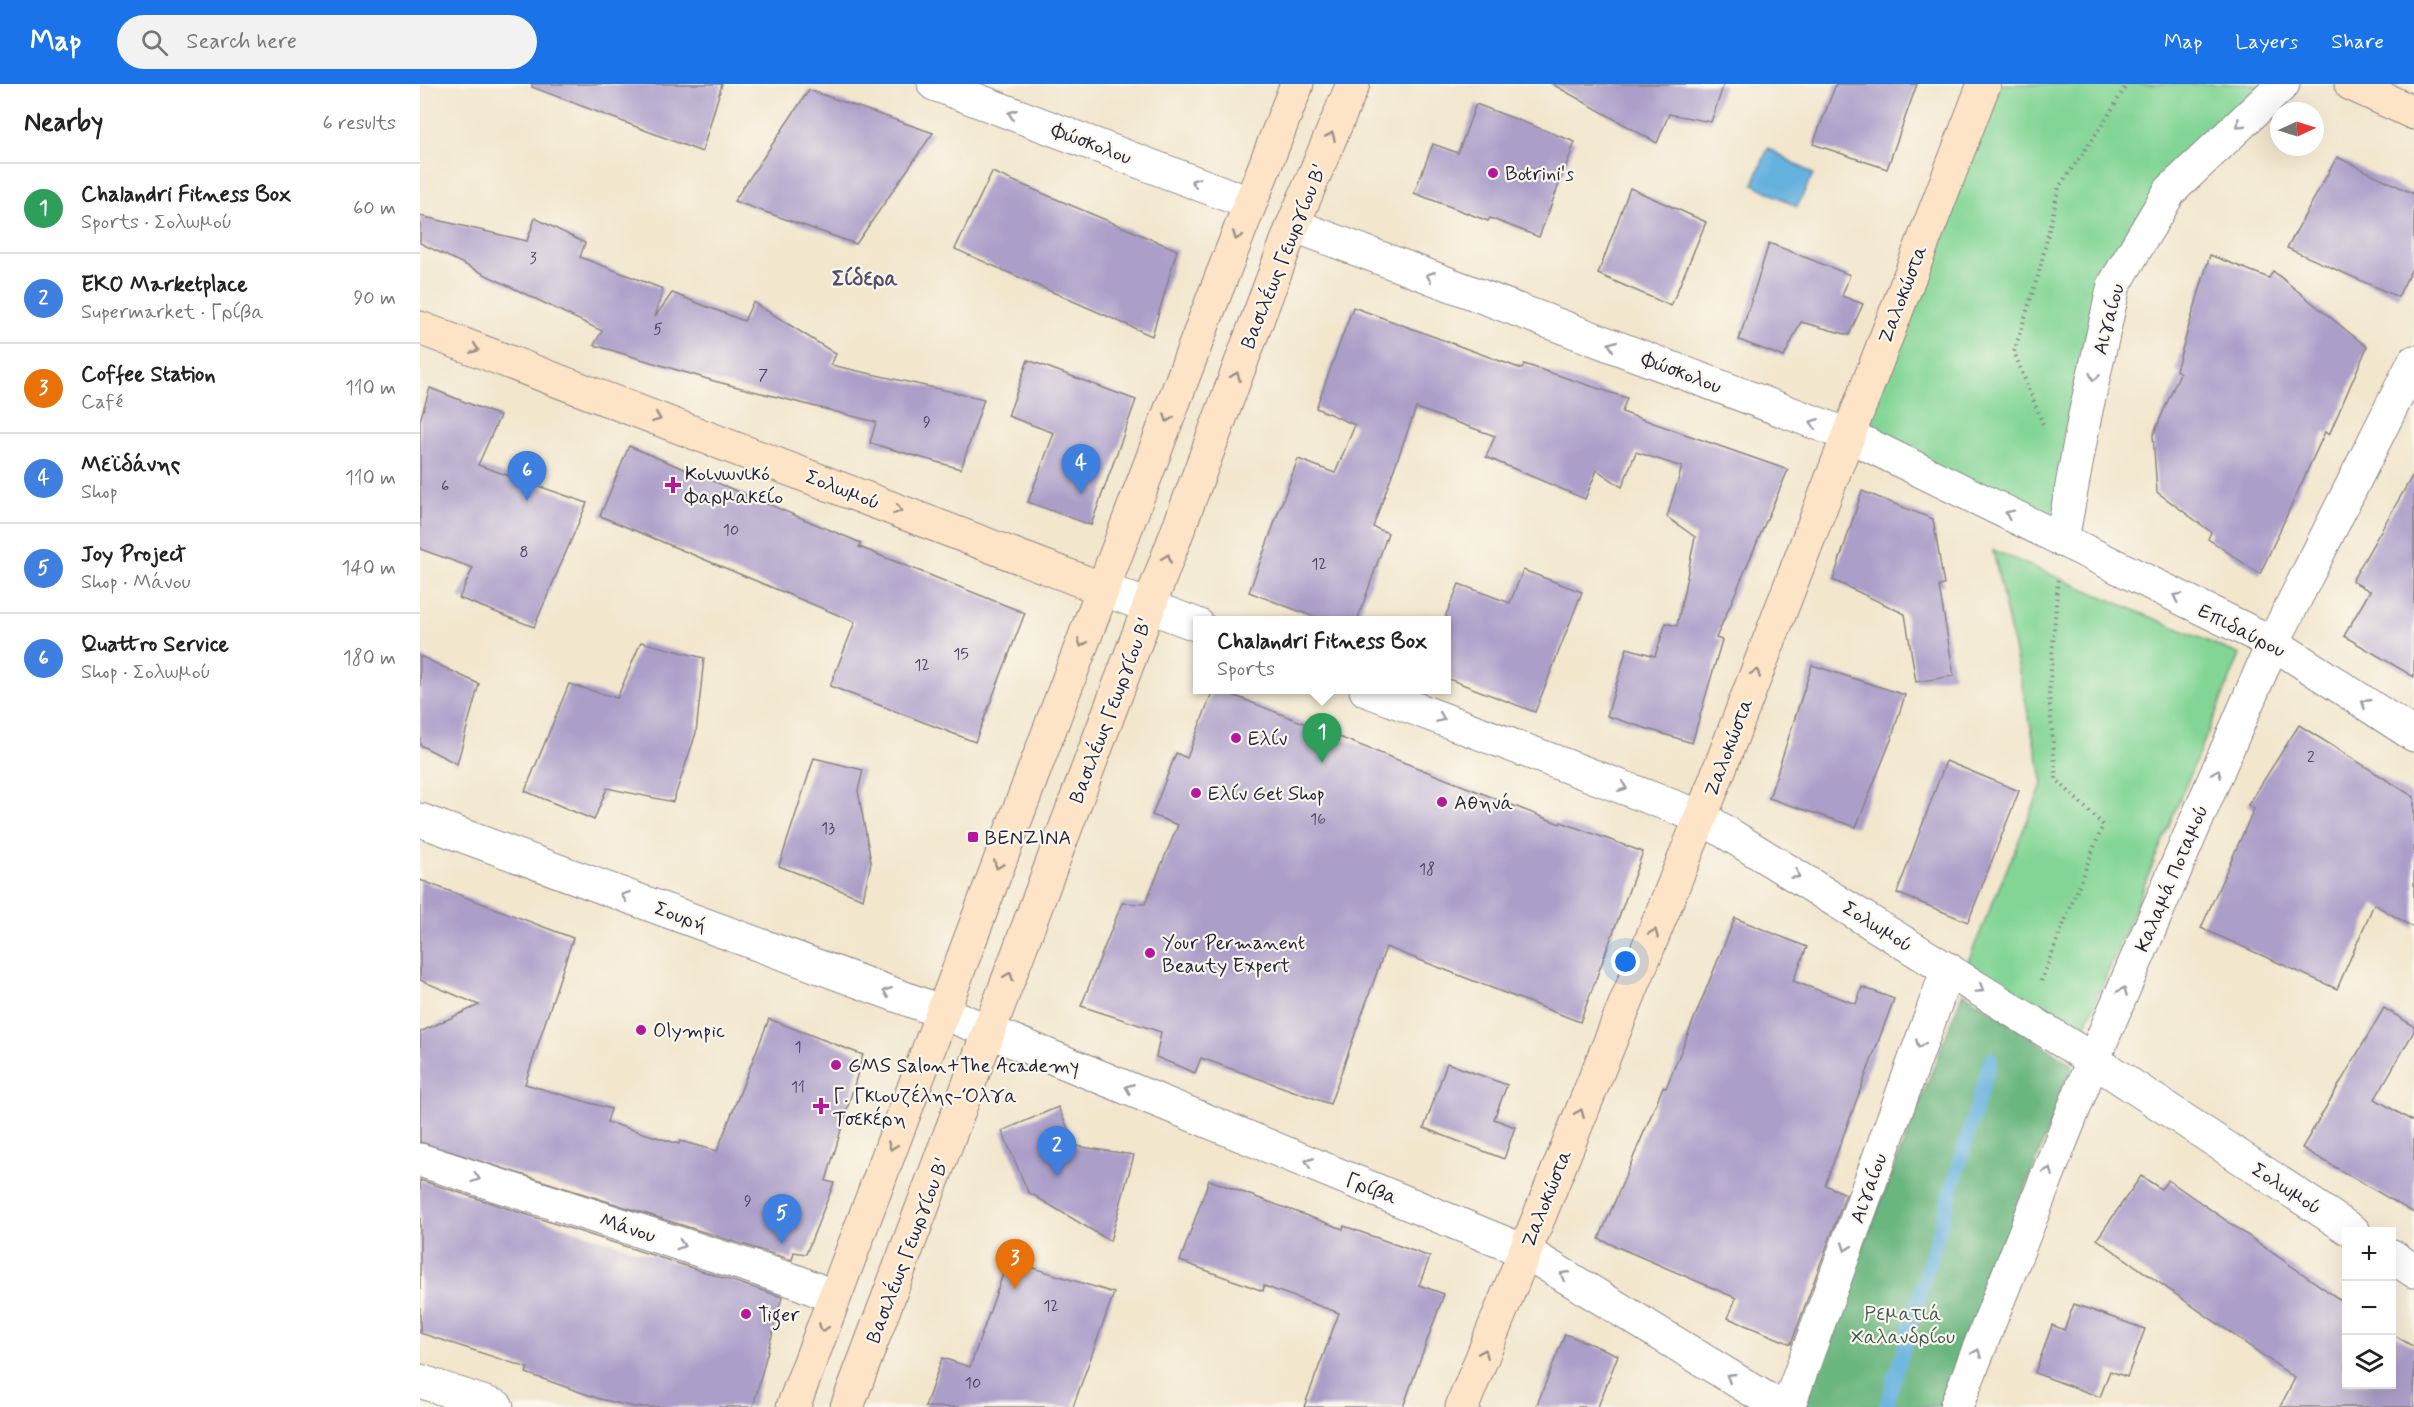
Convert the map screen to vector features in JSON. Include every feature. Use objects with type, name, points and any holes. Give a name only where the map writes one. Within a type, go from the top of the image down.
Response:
[{"type":"street","name":"Φώσκολου","points":[[934,84],[1249,203]]},
{"type":"street","points":[[793,1407],[1249,203],[1297,84]]},
{"type":"street","name":"Βασιλέως Γεωργίου Β'","points":[[848,1407],[1293,225],[1353,84]]},
{"type":"street","name":"Ζαλοκώστα","points":[[1462,1407],[1701,817],[1984,84]]},
{"type":"street","name":"Αιγαίου","points":[[2062,540],[2085,415],[2114,285],[2170,191],[2283,84]]},
{"type":"street","points":[[2351,84],[2414,113]]},
{"type":"street","name":"Φώσκολου","points":[[1293,225],[1848,435],[2062,540]]},
{"type":"street","name":"Σολωμού","points":[[420,328],[1193,623]]},
{"type":"street","name":"Καλαμά Ποταμού","points":[[1956,1407],[2093,1060],[2272,643],[2414,362]]},
{"type":"street","name":"Επιδαύρου","points":[[2062,540],[2272,643],[2414,735]]},
{"type":"street","name":"Σολωμού","points":[[1377,694],[1701,817],[2093,1060],[2346,1227]]},
{"type":"street","name":"Σουρή","points":[[420,820],[942,1012]]},
{"type":"street","name":"Αιγαίου","points":[[1788,1407],[1948,969]]},
{"type":"street","name":"Γρίβα","points":[[942,1012],[1524,1251],[1780,1407]]},
{"type":"street","name":"Μάνου","points":[[420,1160],[786,1279],[834,1297]]},
{"type":"street","points":[[2396,1259],[2414,1271]]},
{"type":"street","points":[[420,1381],[497,1407]]},
{"type":"path","points":[[2045,431],[2014,352],[2040,269],[2059,187],[2105,121],[2127,84]]},
{"type":"path","points":[[2025,1017],[2103,825],[2056,779],[2049,695],[2062,540]]},
{"type":"green space","points":[[1998,84],[2263,84],[2112,284],[2062,540],[1848,435]]},
{"type":"green space","points":[[1993,550],[2240,655],[2082,1034],[1967,964],[2043,783]]},
{"type":"green space","name":"Ρεματιά Χαλανδρίου","points":[[1963,992],[2073,1065],[1942,1407],[1805,1407],[1801,1405]]},
{"type":"water","points":[[1768,148],[1813,174],[1797,207],[1753,184]]},
{"type":"building","points":[[532,84],[722,84],[702,152],[532,87]]},
{"type":"building","points":[[1552,84],[1724,84],[1711,122],[1669,114],[1657,143]]},
{"type":"building","points":[[1836,84],[1917,84],[1887,169],[1813,144]]},
{"type":"building","points":[[809,90],[933,133],[856,244],[734,201]]},
{"type":"building","name":"Botrini's","points":[[1476,104],[1575,142],[1539,237],[1490,218],[1488,221],[1414,193],[1433,144],[1458,153]]},
{"type":"building","points":[[2337,157],[2414,194],[2414,264],[2398,297],[2287,248]]},
{"type":"building","points":[[992,172],[1177,250],[1152,336],[955,249]]},
{"type":"building","points":[[1630,188],[1706,222],[1671,306],[1598,274]]},
{"type":"building","points":[[420,216],[527,241],[535,218],[585,243],[580,257],[663,289],[655,317],[672,293],[744,321],[753,302],[836,354],[831,365],[984,399],[961,469],[870,443],[876,422],[714,381],[594,345],[602,331],[420,243]]},
{"type":"building","points":[[1769,243],[1850,275],[1842,296],[1863,304],[1849,335],[1801,322],[1784,357],[1739,340]]},
{"type":"building","points":[[2210,255],[2269,278],[2273,271],[2367,347],[2329,435],[2325,432],[2260,574],[2208,539],[2211,532],[2157,492],[2153,435],[2180,373],[2176,370]]},
{"type":"building","points":[[1353,307],[1522,369],[1524,364],[1627,398],[1622,412],[1788,470],[1716,638],[1722,640],[1692,743],[1607,716],[1627,648],[1655,656],[1666,623],[1677,626],[1695,537],[1667,517],[1682,467],[1636,452],[1622,487],[1597,470],[1585,499],[1486,457],[1495,436],[1416,408],[1373,527],[1388,533],[1359,616],[1312,616],[1249,592],[1298,459],[1335,473],[1355,425],[1316,408]]},
{"type":"building","points":[[1028,360],[1136,400],[1091,525],[1028,502],[1054,433],[1008,416]]},
{"type":"building","points":[[430,388],[500,416],[478,465],[587,503],[534,627],[459,598],[473,568],[420,549],[420,420]]},
{"type":"building","points":[[629,446],[861,543],[859,547],[1025,613],[975,742],[830,686],[855,622],[600,516]]},
{"type":"building","points":[[2414,473],[2414,677],[2344,636],[2370,591],[2352,581]]},
{"type":"building","points":[[1862,491],[1933,519],[1944,585],[1939,586],[1954,676],[1916,682],[1905,614],[1833,580]]},
{"type":"building","points":[[1523,570],[1582,592],[1535,712],[1451,680],[1451,616],[1446,615],[1459,584],[1510,603]]},
{"type":"building","points":[[641,642],[704,658],[696,733],[673,802],[607,788],[594,820],[525,791],[569,684],[617,698]]},
{"type":"building","points":[[420,656],[479,684],[457,764],[420,745]]},
{"type":"building","points":[[1812,665],[1905,695],[1891,740],[1856,827],[1769,798]]},
{"type":"building","points":[[1211,694],[1230,694],[1560,824],[1561,822],[1643,852],[1580,1022],[1386,947],[1330,1104],[1201,1058],[1195,1073],[1156,1057],[1161,1032],[1081,1006],[1122,903],[1145,904],[1178,825],[1152,815],[1176,753],[1187,758]]},
{"type":"building","points":[[2299,725],[2414,797],[2414,928],[2374,904],[2337,989],[2201,928],[2254,809],[2248,805]]},
{"type":"building","points":[[814,758],[863,770],[858,791],[871,862],[863,899],[779,866]]},
{"type":"building","points":[[1946,761],[2019,791],[1968,922],[1897,893]]},
{"type":"building","points":[[420,880],[573,938],[525,1084],[611,1109],[607,1122],[679,1144],[680,1141],[717,1151],[769,1019],[863,1055],[826,1181],[834,1183],[806,1254],[794,1252],[792,1260],[420,1142],[420,1032],[479,1005],[420,980]]},
{"type":"building","points":[[1735,918],[1807,947],[1793,981],[1856,1004],[1862,987],[1894,999],[1825,1185],[1846,1194],[1791,1344],[1728,1318],[1736,1298],[1599,1239],[1663,1087],[1666,1088]]},
{"type":"building","points":[[2384,1008],[2414,1026],[2414,1031],[2375,1099],[2414,1122],[2414,1213],[2302,1148]]},
{"type":"building","points":[[1447,1063],[1507,1085],[1494,1119],[1515,1127],[1504,1159],[1424,1128]]},
{"type":"building","points":[[1058,1107],[1076,1146],[1134,1155],[1110,1241],[1028,1192],[1002,1131]]},
{"type":"building","points":[[2141,1176],[2161,1189],[2168,1180],[2342,1301],[2342,1389],[2396,1389],[2396,1336],[2414,1347],[2414,1407],[2280,1407],[2295,1378],[2097,1239]]},
{"type":"building","points":[[420,1180],[782,1297],[753,1407],[634,1407],[600,1399],[526,1373],[528,1368],[420,1333]]},
{"type":"building","points":[[1209,1180],[1343,1229],[1344,1226],[1430,1257],[1419,1285],[1444,1294],[1403,1407],[1304,1407],[1339,1313],[1264,1286],[1263,1291],[1180,1261]]},
{"type":"building","points":[[1008,1260],[1114,1293],[1073,1407],[925,1407],[942,1358],[970,1367]]},
{"type":"building","points":[[2074,1304],[2145,1329],[2127,1377],[2110,1371],[2100,1397],[2035,1373],[2052,1325],[2064,1330]]},
{"type":"building","points":[[1565,1334],[1618,1355],[1598,1407],[1536,1407]]},
{"type":"waterway","points":[[1886,1407],[1991,1059]]},
{"type":"place","name":"Botrini's","points":[[1493,173]]},
{"type":"place","name":"Κοινωνικό Φαρμακείο","points":[[673,485]]},
{"type":"place","name":"Μεϊδάνης","points":[[1081,494]]},
{"type":"place","name":"Quattro Service","points":[[527,501]]},
{"type":"place","name":"Ελίν","points":[[1236,738]]},
{"type":"place","name":"Chalandri Fitness Box","points":[[1322,763]]},
{"type":"place","name":"Ελίν Get Shop","points":[[1196,793]]},
{"type":"place","name":"Αθηνά","points":[[1442,802]]},
{"type":"place","name":"ΒΕΝΖΙΝΑ","points":[[973,837]]},
{"type":"place","name":"Your Permanent Beauty Expert","points":[[1150,953]]},
{"type":"place","name":"Olympic","points":[[641,1030]]},
{"type":"place","name":"GMS Salon+The Academy","points":[[836,1065]]},
{"type":"place","name":"Γ. Γκιουζέλης-Όλγα Τσεκέρη","points":[[821,1106]]},
{"type":"place","name":"EKO Marketplace","points":[[1057,1176]]},
{"type":"place","name":"Joy Project","points":[[782,1244]]},
{"type":"place","name":"Coffee Station","points":[[1015,1289]]},
{"type":"place","name":"Tiger","points":[[746,1314]]},
{"type":"district","name":"Σίδερα","points":[[865,278]]}]
